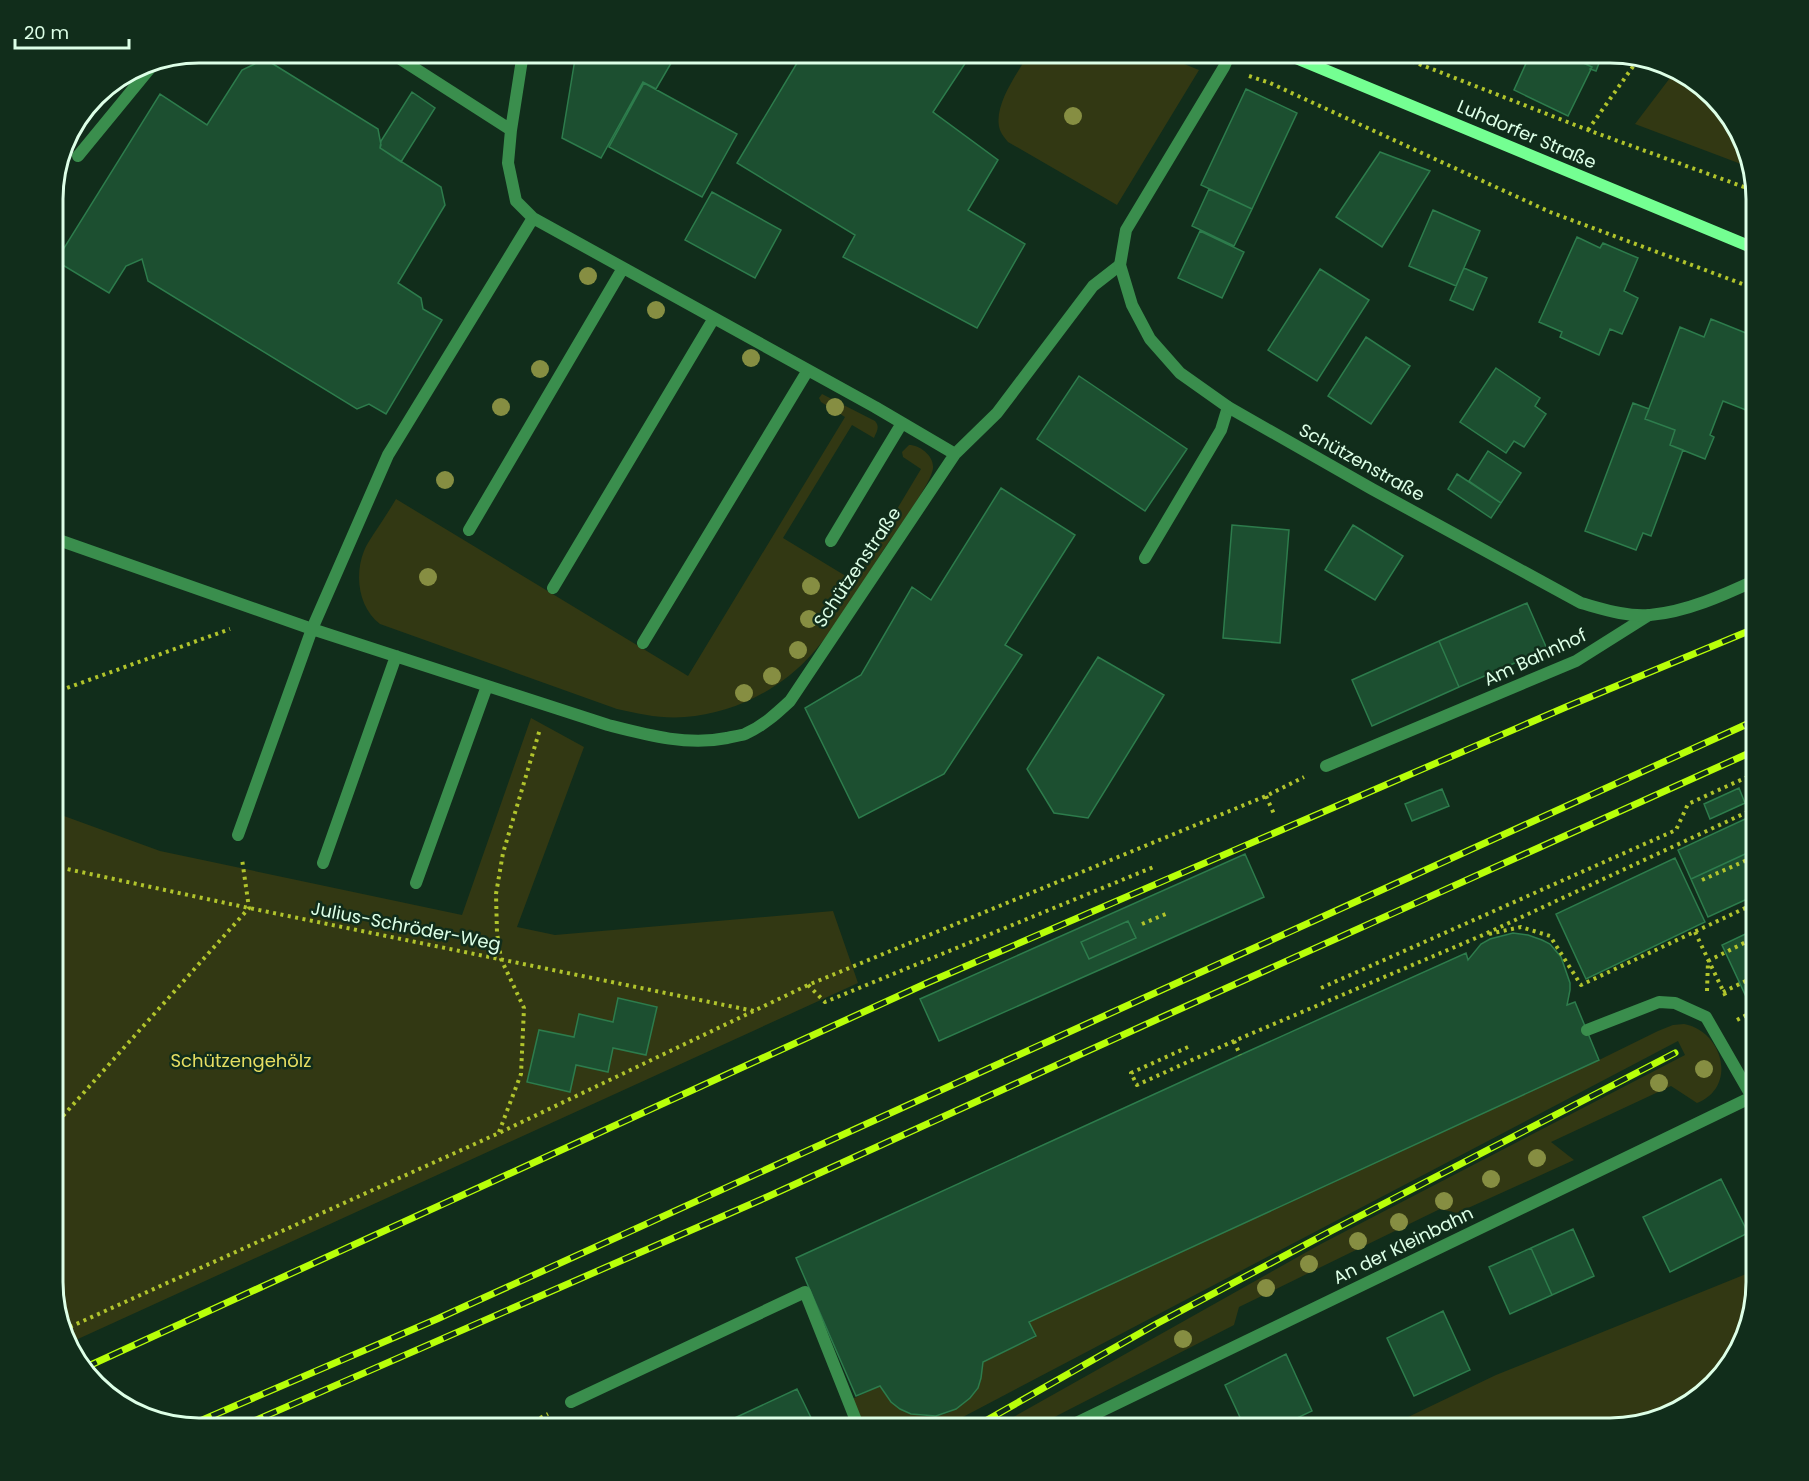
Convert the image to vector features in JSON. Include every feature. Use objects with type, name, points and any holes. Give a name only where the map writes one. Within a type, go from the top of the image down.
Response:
[{"type":"main road","name":"Luhdorfer Straße","points":[[1310,63],[1746,245]]},
{"type":"street","points":[[408,63],[511,130]]},
{"type":"street","points":[[521,63],[508,164],[516,201],[533,218],[808,370],[954,454]]},
{"type":"street","name":"Schützenstraße","points":[[1226,63],[1126,230],[1120,265],[1132,305],[1150,339],[1180,373],[1228,407],[1362,483],[1581,603],[1614,612],[1649,615]]},
{"type":"street","points":[[78,156],[146,74]]},
{"type":"street","points":[[238,835],[312,629],[388,455],[533,218]]},
{"type":"street","name":"Schützenstraße","points":[[63,542],[312,629],[608,725],[651,735],[693,741],[744,734],[767,722],[790,701],[954,454],[997,413],[1093,286],[1120,265]]},
{"type":"street","points":[[469,530],[623,268]]},
{"type":"street","points":[[553,588],[714,318]]},
{"type":"street","points":[[643,643],[808,370]]},
{"type":"street","points":[[1145,558],[1221,430],[1228,407]]},
{"type":"street","points":[[831,541],[902,423]]},
{"type":"street","name":"Am Bahnhof","points":[[1326,766],[1576,661],[1649,615],[1680,609],[1746,584]]},
{"type":"street","points":[[323,862],[396,656]]},
{"type":"street","points":[[416,883],[487,686]]},
{"type":"street","points":[[1587,1030],[1659,1002],[1676,1003],[1707,1017],[1746,1083]]},
{"type":"street","name":"An der Kleinbahn","points":[[1087,1418],[1746,1100]]},
{"type":"street","points":[[571,1402],[805,1292],[855,1418]]},
{"type":"path","points":[[1420,63],[1588,130],[1746,189]]},
{"type":"path","points":[[1588,130],[1634,65]]},
{"type":"path","points":[[1224,67],[1270,83],[1550,212],[1746,285]]},
{"type":"path","points":[[63,689],[228,629],[240,629]]},
{"type":"path","points":[[499,1133],[521,1074],[524,1008],[501,958],[497,933],[496,894],[503,854],[547,705]]},
{"type":"path","points":[[70,1327],[499,1133],[808,985],[1266,795],[1326,766]]},
{"type":"path","points":[[1321,988],[1677,830],[1688,804],[1746,778]]},
{"type":"path","points":[[1266,795],[1274,814]]},
{"type":"path","points":[[1188,1047],[1131,1073],[1137,1085],[1483,935],[1746,812]]},
{"type":"path","points":[[63,1116],[249,908],[238,835]]},
{"type":"path","points":[[1702,880],[1746,860]]},
{"type":"path","points":[[808,985],[825,1002],[1156,866]]},
{"type":"path","name":"Julius-Schröder-Weg","points":[[63,868],[755,1011]]},
{"type":"path","points":[[1483,935],[1521,927],[1550,936],[1581,985],[1746,908]]},
{"type":"path","points":[[1142,924],[1168,913]]},
{"type":"path","points":[[1695,932],[1727,1001]]},
{"type":"path","points":[[1708,961],[1746,943]]},
{"type":"path","points":[[1707,1017],[1708,961]]},
{"type":"path","points":[[1723,992],[1746,981]]},
{"type":"path","points":[[1732,1010],[1737,1020],[1746,1015]]},
{"type":"path","points":[[1234,1041],[1240,1055]]},
{"type":"path","points":[[540,1418],[571,1402]]},
{"type":"green space","points":[[1023,63],[1182,63],[1199,70],[1117,205],[1008,142],[1000,130],[998,121],[1003,100]]},
{"type":"green space","points":[[1670,77],[1700,97],[1718,116],[1732,139],[1741,164],[1635,124]]},
{"type":"green space","points":[[822,394],[875,421],[878,429],[874,438],[852,425],[783,538],[854,581],[921,469],[903,457],[902,452],[909,445],[918,447],[929,455],[933,468],[920,496],[841,617],[822,642],[785,679],[754,698],[720,711],[685,717],[659,717],[617,709],[380,624],[367,609],[360,591],[361,561],[368,543],[396,499],[688,676],[845,417],[821,402],[819,398]]},
{"type":"green space","name":"Schützengehölz","points":[[531,718],[584,747],[517,927],[555,935],[833,911],[858,983],[76,1340],[70,1326],[63,1291],[63,816],[160,851],[462,915]]},
{"type":"green space","points":[[1684,1024],[1697,1029],[1708,1037],[1716,1048],[1721,1073],[1718,1085],[1710,1095],[1697,1103],[1671,1086],[1551,1142],[1574,1160],[1457,1213],[1440,1209],[1239,1307],[1234,1325],[1053,1418],[1012,1418],[1319,1245],[1685,1055],[1678,1041],[961,1418],[855,1418],[848,1401],[880,1386],[893,1402],[908,1412],[925,1416],[941,1415],[957,1409],[970,1397],[979,1382],[983,1362],[1036,1337],[1029,1322],[1673,1025]]},
{"type":"green space","points":[[1746,1274],[1745,1300],[1739,1326],[1723,1358],[1693,1390],[1654,1411],[1628,1417],[1610,1418],[1406,1418],[1496,1375]]},
{"type":"building","points":[[257,63],[271,63],[378,129],[380,148],[441,187],[445,205],[398,283],[421,298],[423,309],[442,320],[386,414],[369,404],[357,409],[148,281],[142,259],[126,266],[109,293],[63,265],[63,250],[160,94],[207,125],[242,70]]},
{"type":"building","points":[[574,63],[671,63],[656,89],[643,82],[601,158],[562,138]]},
{"type":"building","points":[[797,63],[965,63],[933,112],[998,160],[968,210],[1025,244],[977,328],[843,257],[855,235],[737,163]]},
{"type":"building","points":[[1526,63],[1583,63],[1592,67],[1568,116],[1514,90]]},
{"type":"building","points":[[1584,63],[1599,63],[1596,71],[1590,69],[1592,67]]},
{"type":"building","points":[[644,83],[737,134],[702,197],[609,147]]},
{"type":"building","points":[[1246,89],[1297,113],[1252,209],[1201,185]]},
{"type":"building","points":[[412,92],[435,108],[401,162],[380,148],[381,141]]},
{"type":"building","points":[[1380,152],[1430,171],[1382,247],[1336,217]]},
{"type":"building","points":[[1209,189],[1252,209],[1234,246],[1192,226]]},
{"type":"building","points":[[712,192],[781,230],[755,278],[685,240]]},
{"type":"building","points":[[1433,210],[1480,231],[1456,286],[1409,266]]},
{"type":"building","points":[[1200,231],[1244,252],[1222,298],[1178,278]]},
{"type":"building","points":[[1577,237],[1600,248],[1603,243],[1638,258],[1624,291],[1638,298],[1622,334],[1610,329],[1599,355],[1560,337],[1562,332],[1539,322]]},
{"type":"building","points":[[1464,268],[1487,278],[1473,310],[1450,300]]},
{"type":"building","points":[[1320,269],[1369,300],[1317,381],[1268,350]]},
{"type":"building","points":[[1711,319],[1746,333],[1746,410],[1723,401],[1710,435],[1714,437],[1705,459],[1670,445],[1675,430],[1645,419],[1680,327],[1704,337]]},
{"type":"building","points":[[1366,337],[1410,366],[1371,424],[1328,396]]},
{"type":"building","points":[[1496,368],[1540,398],[1535,406],[1546,414],[1524,447],[1514,441],[1506,453],[1460,422]]},
{"type":"building","points":[[1079,376],[1187,449],[1145,511],[1037,439]]},
{"type":"building","points":[[1633,403],[1649,409],[1645,419],[1675,430],[1670,445],[1683,450],[1651,536],[1643,533],[1636,550],[1585,531]]},
{"type":"building","points":[[1488,451],[1521,473],[1501,503],[1469,481]]},
{"type":"building","points":[[1457,474],[1501,503],[1491,518],[1448,489]]},
{"type":"building","points":[[1001,488],[1075,535],[1005,645],[1022,655],[944,774],[859,818],[805,708],[861,675],[912,587],[931,600]]},
{"type":"building","points":[[1232,525],[1289,530],[1280,643],[1223,638]]},
{"type":"building","points":[[1353,525],[1403,556],[1375,600],[1325,570]]},
{"type":"building","points":[[1527,603],[1547,649],[1459,687],[1439,641]]},
{"type":"building","points":[[1439,641],[1459,687],[1372,726],[1352,680]]},
{"type":"building","points":[[1098,657],[1164,695],[1088,818],[1054,813],[1027,769]]},
{"type":"building","points":[[1739,788],[1745,803],[1710,819],[1704,804]]},
{"type":"building","points":[[1442,789],[1449,806],[1412,821],[1405,804]]},
{"type":"building","points":[[1746,819],[1746,854],[1691,879],[1678,850]]},
{"type":"building","points":[[1245,854],[1264,897],[939,1041],[920,999]]},
{"type":"building","points":[[1746,854],[1746,900],[1708,917],[1691,879]]},
{"type":"building","points":[[1675,858],[1705,922],[1586,979],[1556,914]]},
{"type":"building","points":[[1128,921],[1136,938],[1089,959],[1081,942]]},
{"type":"building","points":[[1513,933],[1528,935],[1550,944],[1561,957],[1570,983],[1567,1005],[1575,1002],[1599,1060],[1029,1322],[1036,1336],[983,1362],[978,1388],[956,1409],[936,1416],[911,1414],[891,1402],[880,1386],[856,1396],[796,1258],[1466,953],[1468,960],[1481,944],[1490,939]]},
{"type":"building","points":[[1746,934],[1746,997],[1722,945]]},
{"type":"building","points":[[618,998],[657,1007],[646,1055],[613,1048],[608,1072],[576,1065],[570,1092],[527,1082],[539,1030],[574,1037],[579,1014],[613,1022]]},
{"type":"building","points":[[1721,1179],[1746,1229],[1746,1234],[1670,1272],[1643,1217]]},
{"type":"building","points":[[1573,1229],[1594,1276],[1552,1295],[1531,1248]]},
{"type":"building","points":[[1531,1248],[1552,1295],[1510,1314],[1489,1267]]},
{"type":"building","points":[[1443,1311],[1470,1370],[1414,1396],[1387,1338]]},
{"type":"building","points":[[1286,1354],[1312,1411],[1297,1418],[1240,1418],[1225,1385]]},
{"type":"building","points":[[797,1389],[811,1418],[735,1418]]},
{"type":"railway","points":[[91,1365],[927,983],[1566,707],[1746,632]]},
{"type":"railway","points":[[207,1418],[437,1319],[1746,725]]},
{"type":"railway","points":[[261,1418],[767,1197],[1746,754]]},
{"type":"railway","points":[[991,1418],[1158,1323],[1675,1053]]}]
